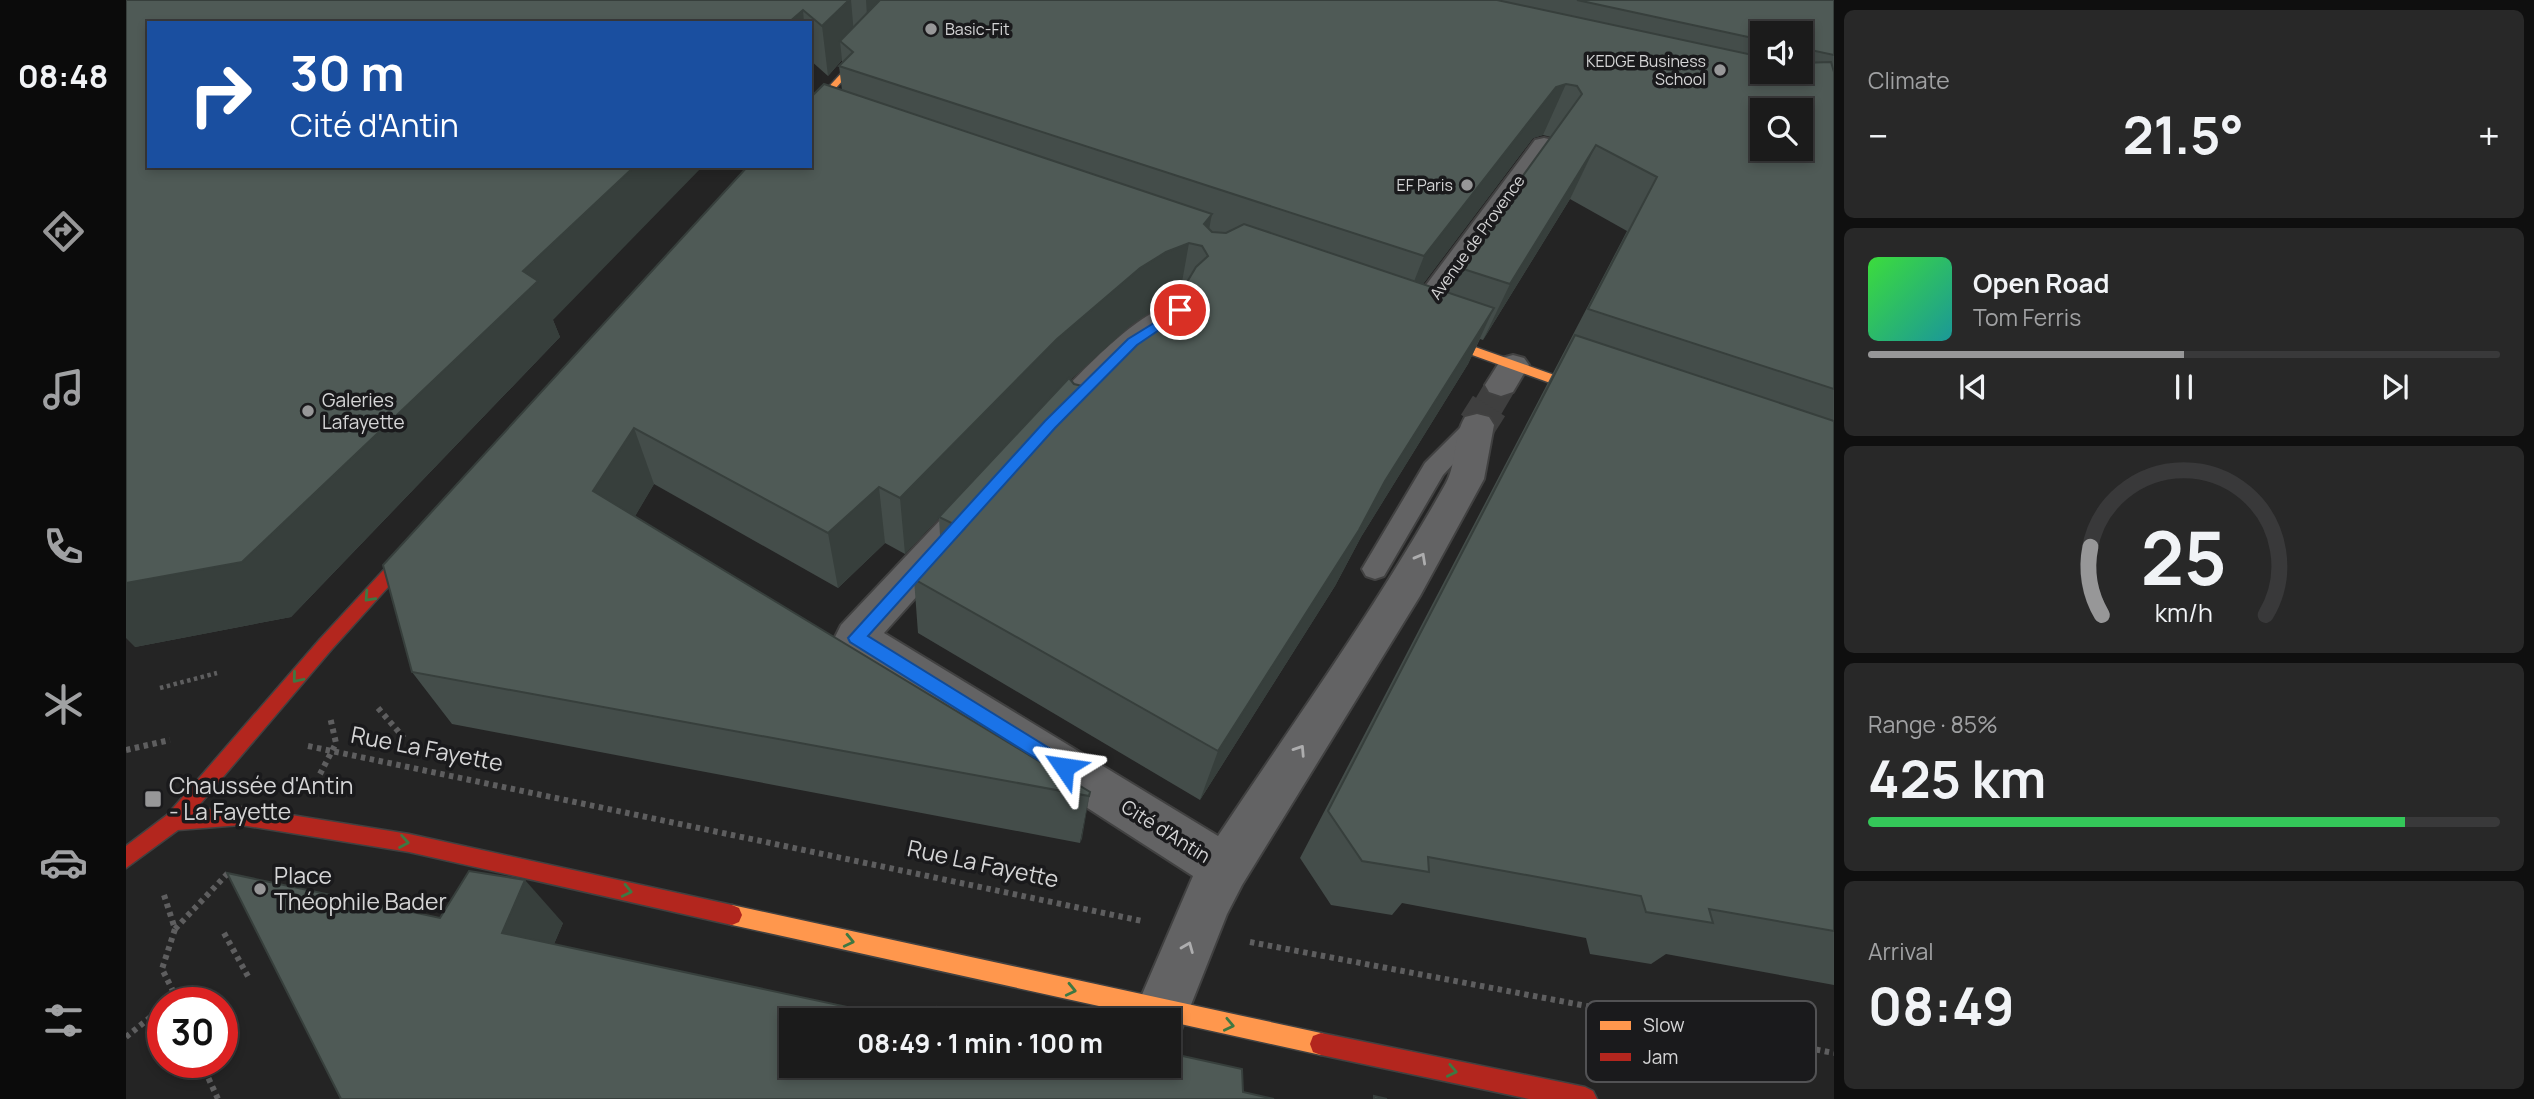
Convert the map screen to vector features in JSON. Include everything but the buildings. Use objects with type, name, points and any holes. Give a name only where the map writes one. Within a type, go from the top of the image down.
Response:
[{"type":"main road","points":[[814,117],[913,0]]},
{"type":"main road","points":[[1403,326],[1507,375],[1616,402]]},
{"type":"main road","points":[[126,858],[174,821],[326,644],[429,531]]},
{"type":"main road","points":[[174,821],[241,816],[409,843],[1149,1008]]},
{"type":"main road","points":[[1181,1015],[1585,1099]]},
{"type":"street","points":[[849,36],[874,43]]},
{"type":"street","name":"Avenue de Provence","points":[[1403,326],[1544,145]]},
{"type":"street","points":[[1031,445],[1132,342],[1180,310]]},
{"type":"street","name":"Cité d'Antin","points":[[1163,1008],[1207,900],[1225,868],[1406,585],[1466,479],[1477,425]]},
{"type":"street","name":"Cité d'Antin","points":[[995,485],[856,638],[1225,868]]},
{"type":"lane","points":[[1154,353],[1180,310]]},
{"type":"lane","points":[[1375,569],[1434,469],[1477,425]]},
{"type":"path","points":[[160,688],[216,673]]},
{"type":"path","points":[[315,782],[336,743],[329,705]]},
{"type":"path","points":[[378,708],[404,738]]},
{"type":"path","name":"Rue La Fayette","points":[[126,750],[227,728],[252,731],[332,753],[1194,932],[1586,1006]]},
{"type":"path","points":[[224,933],[250,980]]},
{"type":"path","points":[[126,1037],[147,1020]]},
{"type":"path","name":"Rue La Fayette","points":[[1816,1050],[1834,1053]]},
{"type":"path","points":[[208,1078],[218,1099]]},
{"type":"tunnel","points":[[1488,407],[1501,385]]},
{"type":"tunnel","points":[[1477,425],[1489,406]]},
{"type":"traffic: slow","points":[[812,111],[913,0]]},
{"type":"traffic: slow","points":[[1427,334],[1600,396]]},
{"type":"traffic: slow","points":[[732,915],[1321,1044]]},
{"type":"traffic: jam","points":[[126,858],[174,821],[326,644],[421,540]]},
{"type":"traffic: jam","points":[[174,821],[241,816],[409,843],[732,915]]},
{"type":"traffic: jam","points":[[1321,1044],[1585,1099]]},
{"type":"place","name":"Basic-Fit","points":[[931,29]]},
{"type":"place","name":"KEDGE Business School","points":[[1720,70]]},
{"type":"place","name":"EF Paris","points":[[1467,185]]},
{"type":"place","name":"Galeries Lafayette","points":[[308,411]]},
{"type":"place","name":"Chaussée d'Antin - La Fayette","points":[[153,799]]},
{"type":"place","name":"Place Théophile Bader","points":[[260,889]]},
{"type":"route","points":[[1064,767],[856,638],[1050,425],[1132,342],[1180,310]]}]
